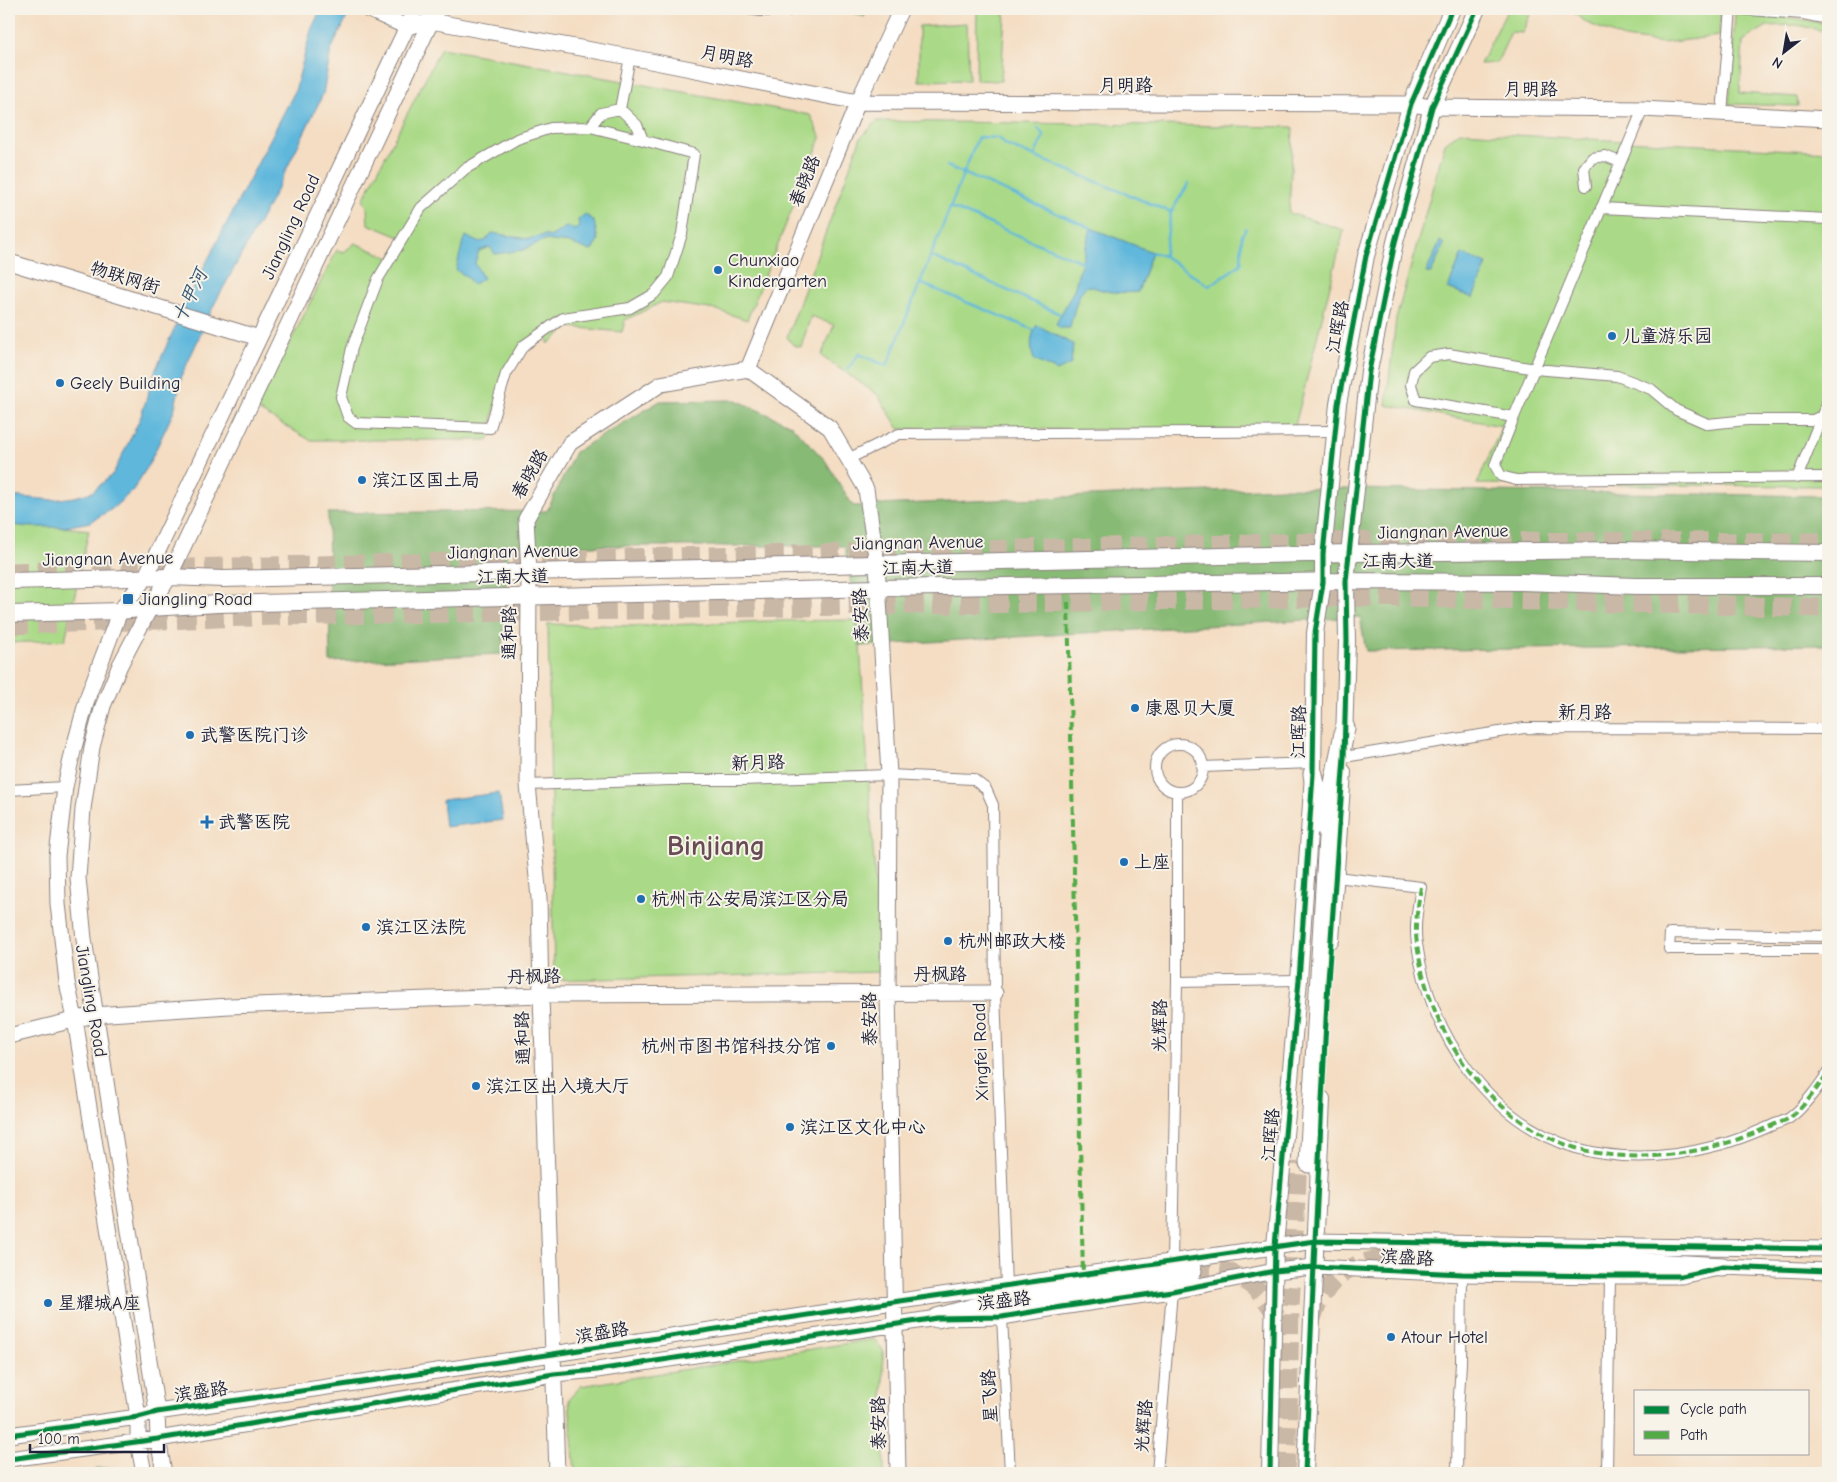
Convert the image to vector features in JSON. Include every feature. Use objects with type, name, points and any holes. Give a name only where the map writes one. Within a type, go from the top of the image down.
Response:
[{"type":"highway","points":[[1312,768],[1318,801],[1303,1162],[1330,803],[1345,728]]},
{"type":"highway","points":[[1406,1257],[1615,1261],[1723,1267]]},
{"type":"highway","points":[[937,1318],[985,1305],[1192,1271]]},
{"type":"main road","points":[[367,9],[407,27]]},
{"type":"main road","name":"Jiangling Road","points":[[144,1473],[138,1442],[138,1417],[76,1019],[67,982],[58,904],[57,856],[65,786],[72,750],[88,696],[120,611],[145,578],[414,9]]},
{"type":"main road","name":"月明路","points":[[414,9],[434,15],[630,57],[858,102],[1411,104],[1432,107],[1642,109],[1828,119]]},
{"type":"main road","name":"春晓路","points":[[529,572],[526,519],[570,443],[660,384],[748,369],[858,102],[901,9]]},
{"type":"main road","name":"江晖路","points":[[1270,1473],[1275,1246],[1299,980],[1312,768],[1315,632],[1323,582],[1338,404],[1366,256],[1411,104],[1452,9]]},
{"type":"main road","points":[[1305,1473],[1328,981],[1344,757],[1347,641],[1346,581],[1369,371],[1395,242],[1432,107],[1478,9]]},
{"type":"main road","name":"Jiangling Road","points":[[164,1473],[158,1438],[157,1412],[94,1015],[84,939],[78,878],[83,808],[92,747],[103,706],[120,665],[150,608],[169,577],[434,15]]},
{"type":"main road","name":"月明路","points":[[407,27],[434,15]]},
{"type":"main road","name":"物联网街","points":[[9,262],[259,338]]},
{"type":"main road","points":[[748,369],[830,428],[866,489],[876,564]]},
{"type":"main road","name":"Jiangnan Avenue","points":[[9,582],[169,577],[224,578],[529,572],[1350,553],[1619,550],[1828,553]]},
{"type":"main road","name":"泰安路","points":[[876,564],[889,775],[888,993],[898,1473]]},
{"type":"main road","name":"通和路","points":[[529,572],[528,786],[539,898],[557,1473]]},
{"type":"main road","name":"江南大道","points":[[9,614],[120,611],[218,604],[878,588],[1346,581],[1531,582],[1636,586],[1828,586]]},
{"type":"main road","name":"丹枫路","points":[[9,1036],[94,1015],[229,1006],[541,995],[995,994]]},
{"type":"main road","name":"滨盛路","points":[[9,1435],[893,1302],[1315,1241],[1828,1249]]},
{"type":"main road","name":"滨盛路","points":[[9,1459],[138,1442],[554,1374],[597,1370],[937,1318],[1002,1318],[1061,1307],[1172,1291],[1275,1271],[1314,1267],[1462,1274],[1682,1276],[1723,1267],[1828,1271]]},
{"type":"street","points":[[748,9],[788,11],[790,9]]},
{"type":"street","points":[[1722,113],[1731,9]]},
{"type":"street","points":[[1735,9],[1802,14],[1828,19]]},
{"type":"street","points":[[620,109],[630,57]]},
{"type":"street","points":[[590,127],[601,113],[620,109]]},
{"type":"street","points":[[620,109],[637,125],[642,140]]},
{"type":"street","points":[[1642,109],[1495,465],[1501,476],[1516,480],[1828,477]]},
{"type":"street","points":[[590,127],[642,140],[694,154],[682,234],[668,277],[654,294],[630,308],[564,318],[523,346],[506,374],[490,428],[356,422],[348,417],[341,397],[352,348],[378,279],[421,208],[465,169],[517,139],[551,128],[590,127]]},
{"type":"street","points":[[1586,186],[1584,168],[1592,158],[1605,156],[1620,162]]},
{"type":"street","points":[[1601,208],[1828,219]]},
{"type":"street","points":[[1514,417],[1416,400],[1411,386],[1414,371],[1429,357],[1449,354],[1535,368],[1617,376],[1651,389],[1676,410],[1708,424],[1747,420],[1813,420],[1824,415]]},
{"type":"street","points":[[1797,478],[1824,415],[1828,400]]},
{"type":"street","points":[[848,459],[899,434],[1335,432]]},
{"type":"street","name":"新月路","points":[[1344,757],[1524,728],[1828,729]]},
{"type":"street","points":[[1171,745],[1186,745],[1198,754],[1202,760],[1202,775],[1198,782],[1185,791],[1177,792],[1169,790],[1162,785],[1155,771],[1159,755],[1164,749],[1171,745]]},
{"type":"street","points":[[1202,767],[1312,768]]},
{"type":"street","name":"新月路","points":[[528,786],[669,780],[743,780],[889,775],[974,779],[986,789]]},
{"type":"street","points":[[9,790],[65,786]]},
{"type":"street","name":"Xingfei Road","points":[[986,789],[993,805],[995,994],[1006,1286]]},
{"type":"street","name":"光辉路","points":[[1172,1262],[1177,982],[1177,792]]},
{"type":"street","points":[[1336,877],[1421,887],[1416,915],[1416,943],[1432,1002],[1448,1039],[1472,1074],[1503,1108],[1551,1138],[1577,1148],[1616,1156],[1651,1157],[1704,1149],[1741,1140],[1792,1117],[1828,1072]]},
{"type":"street","points":[[1828,936],[1670,933],[1669,949],[1828,949]]},
{"type":"street","points":[[1177,982],[1299,980]]},
{"type":"street","points":[[1456,1473],[1461,1363],[1462,1274]]},
{"type":"street","points":[[1607,1473],[1610,1276]]},
{"type":"street","name":"光辉路","points":[[1157,1473],[1172,1291]]},
{"type":"street","name":"星飞路","points":[[1002,1318],[1010,1473]]},
{"type":"green space","points":[[845,9],[868,9],[864,17]]},
{"type":"green space","points":[[1508,9],[1535,9],[1532,10],[1522,33],[1511,32],[1497,63],[1480,64]]},
{"type":"green space","points":[[1566,9],[1716,9],[1721,12],[1719,36],[1663,43],[1624,38],[1587,23]]},
{"type":"green space","points":[[977,10],[1005,13],[1001,81],[976,80]]},
{"type":"green space","points":[[1735,13],[1794,18],[1828,24],[1828,32],[1797,25],[1767,26],[1743,41],[1740,93],[1797,97],[1798,106],[1729,104]]},
{"type":"green space","points":[[967,23],[969,80],[919,81],[919,26]]},
{"type":"green space","points":[[441,48],[810,115],[821,138],[747,320],[717,310],[662,302],[625,320],[622,332],[569,327],[548,344],[547,330],[524,346],[511,364],[500,390],[489,440],[310,440],[256,409],[337,250],[344,252],[355,243],[390,258],[402,238],[368,224],[367,207],[363,200]]},
{"type":"green space","points":[[877,121],[1293,127],[1289,213],[1344,230],[1294,430],[899,429],[877,394],[821,356],[834,325],[811,316],[801,347],[793,345],[787,337],[861,137]]},
{"type":"green space","points":[[1460,132],[1828,152],[1828,486],[1477,484],[1502,426],[1386,405],[1396,319],[1445,143]]},
{"type":"green space","points":[[736,400],[791,425],[825,460],[853,506],[1281,488],[1828,496],[1828,645],[1366,651],[1360,617],[860,646],[845,546],[508,546],[502,654],[330,662],[328,513],[547,511],[575,452],[660,401]]},
{"type":"green space","points":[[9,521],[89,530],[65,640],[9,643]]},
{"type":"green space","points":[[856,620],[860,646],[881,972],[554,980],[548,624],[642,626]]},
{"type":"green space","points":[[874,1339],[883,1350],[884,1473],[575,1473],[569,1399],[581,1386]]},
{"type":"green space","points":[[95,1468],[115,1468],[120,1473],[96,1473]]},
{"type":"water","name":"十甲河","points":[[321,9],[351,9],[331,50],[323,94],[274,195],[214,305],[182,375],[174,411],[148,466],[133,490],[112,509],[90,522],[65,527],[9,525],[9,496],[52,500],[75,497],[92,492],[113,474],[140,419],[156,369],[189,296],[295,91],[311,30]]},
{"type":"water","points":[[585,214],[594,221],[598,241],[591,251],[570,243],[544,240],[523,250],[495,254],[490,247],[479,251],[475,263],[483,278],[473,285],[467,277],[456,270],[466,236],[477,242],[485,241],[492,233],[528,239],[545,235],[550,237],[568,226],[574,230],[579,227],[578,220]]},
{"type":"water","points":[[1091,228],[1152,252],[1138,292],[1124,293],[1086,287],[1078,299],[1070,328],[1060,328],[1056,324],[1074,290]]},
{"type":"water","points":[[1440,241],[1444,244],[1431,273],[1426,273]]},
{"type":"water","points":[[1462,254],[1487,264],[1473,298],[1448,288]]},
{"type":"water","points":[[1037,325],[1073,344],[1071,364],[1057,371],[1034,360],[1031,342]]},
{"type":"water","points":[[499,793],[503,820],[445,827],[442,800]]},
{"type":"waterway","points":[[1034,156],[1044,136],[1038,128]]},
{"type":"waterway","points":[[848,369],[859,354],[887,366],[978,137],[999,138],[1006,145],[1171,212]]},
{"type":"waterway","points":[[947,166],[1091,228]]},
{"type":"waterway","points":[[1152,252],[1164,256],[1171,212],[1189,183]]},
{"type":"waterway","points":[[950,207],[1082,262]]},
{"type":"waterway","points":[[1164,256],[1209,286],[1241,264],[1242,235],[1246,228]]},
{"type":"waterway","points":[[931,256],[1060,314]]},
{"type":"waterway","points":[[920,283],[1034,330]]},
{"type":"tunnel","points":[[9,572],[1368,541],[1828,542]]},
{"type":"tunnel","points":[[9,625],[279,616],[1369,597],[1828,608]]},
{"type":"tunnel","points":[[1285,1473],[1290,1307],[1298,1162]]},
{"type":"tunnel","points":[[1311,1321],[1326,1290],[1335,1279],[1346,1271],[1372,1261],[1405,1257]]},
{"type":"tunnel","points":[[1192,1271],[1220,1270],[1250,1283],[1270,1305],[1278,1322]]},
{"type":"marked path","points":[[1068,602],[1083,1275]]},
{"type":"marked path","points":[[1421,887],[1416,923],[1417,944],[1424,977],[1435,1010],[1449,1041],[1468,1069],[1490,1095],[1516,1117],[1544,1135],[1576,1148],[1611,1155],[1646,1156],[1698,1150],[1753,1134],[1788,1119],[1806,1102],[1828,1072]]},
{"type":"cycle path","points":[[1270,1473],[1275,1246],[1299,980],[1313,774],[1315,633],[1323,582],[1323,554],[1338,404],[1366,256],[1411,104],[1452,9]]},
{"type":"cycle path","points":[[1305,1473],[1328,981],[1344,757],[1347,641],[1346,581],[1369,371],[1395,242],[1432,107],[1477,9]]},
{"type":"cycle path","points":[[9,1435],[893,1302],[1315,1241],[1828,1249]]},
{"type":"cycle path","points":[[9,1459],[158,1439],[554,1374],[597,1370],[937,1318],[1002,1317],[1172,1291],[1275,1271],[1314,1267],[1462,1274],[1610,1276],[1682,1276],[1723,1267],[1828,1271]]},
{"type":"place","name":"Chunxiao Kindergarten","points":[[718,270]]},
{"type":"place","name":"儿童游乐园","points":[[1612,336]]},
{"type":"place","name":"Geely Building","points":[[60,383]]},
{"type":"place","name":"滨江区国土局","points":[[362,480]]},
{"type":"place","name":"Jiangling Road","points":[[128,599]]},
{"type":"place","name":"康恩贝大厦","points":[[1135,708]]},
{"type":"place","name":"武警医院门诊","points":[[190,735]]},
{"type":"place","name":"武警医院","points":[[207,822]]},
{"type":"place","name":"上座","points":[[1124,862]]},
{"type":"place","name":"杭州市公安局滨江区分局","points":[[641,899]]},
{"type":"place","name":"滨江区法院","points":[[366,927]]},
{"type":"place","name":"杭州邮政大楼","points":[[948,941]]},
{"type":"place","name":"杭州市图书馆科技分馆","points":[[831,1046]]},
{"type":"place","name":"滨江区出入境大厅","points":[[476,1086]]},
{"type":"place","name":"滨江区文化中心","points":[[790,1127]]},
{"type":"place","name":"星耀城A座","points":[[48,1303]]},
{"type":"place","name":"Atour Hotel","points":[[1391,1337]]},
{"type":"district","name":"Binjiang","points":[[716,846]]}]
